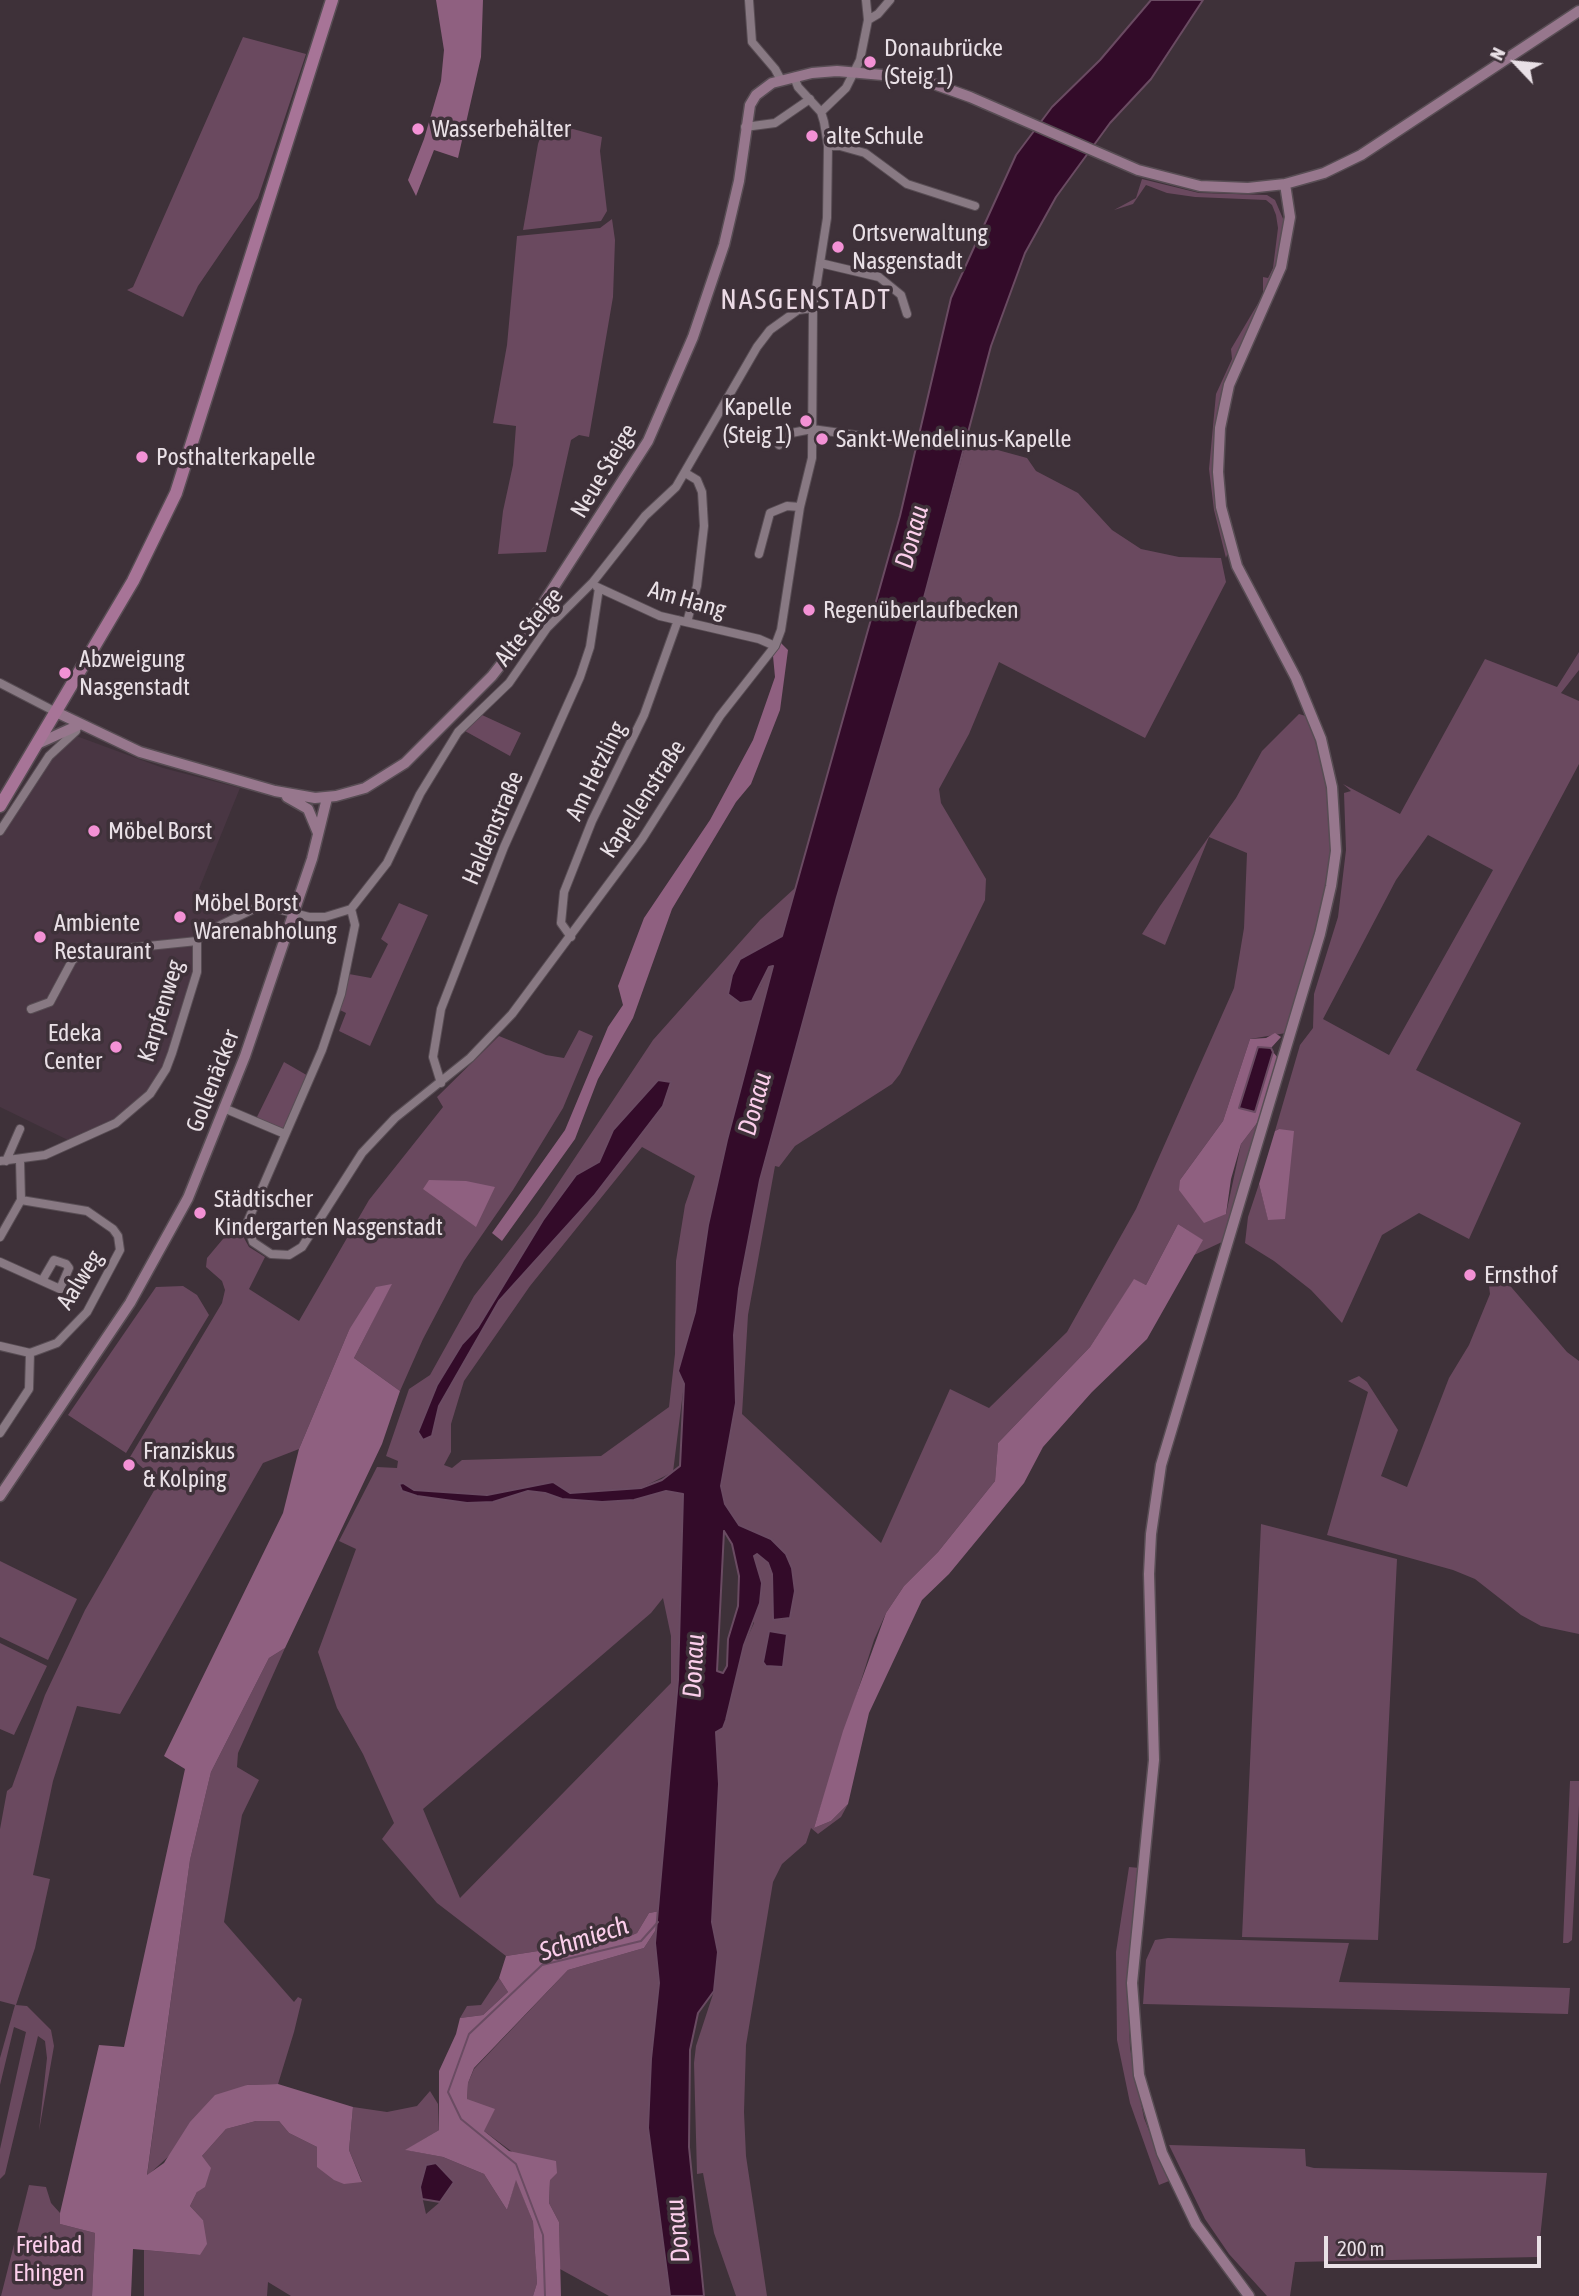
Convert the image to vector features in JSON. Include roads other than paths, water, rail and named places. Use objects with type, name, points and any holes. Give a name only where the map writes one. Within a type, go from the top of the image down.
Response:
[{"type":"main road","points":[[0,806],[133,581],[176,493],[332,0]]},
{"type":"street","points":[[750,0],[752,42],[775,69],[780,80]]},
{"type":"street","points":[[821,112],[846,88],[855,71],[868,20],[866,0]]},
{"type":"street","points":[[868,20],[878,14],[890,0]]},
{"type":"street","name":"Neue Steige","points":[[56,712],[140,752],[275,790],[327,798],[365,788],[396,770],[485,683],[524,633],[631,472],[671,393],[724,244],[739,181],[745,127],[756,94],[780,80],[855,71],[917,78],[1031,122],[1151,174],[1200,186],[1248,188],[1285,184],[1324,173],[1361,155],[1579,11]]},
{"type":"street","name":"Kapellenstraße","points":[[351,909],[355,925],[341,994],[322,1050],[247,1223],[257,1247],[280,1255],[296,1253],[302,1247],[345,1174],[376,1137],[441,1083],[512,1014],[642,839],[720,716],[775,646],[792,569],[800,507],[812,458],[813,308],[827,218],[828,146],[821,112],[798,87],[794,77]]},
{"type":"street","points":[[745,127],[775,122],[810,99]]},
{"type":"street","points":[[828,146],[840,146],[865,153],[907,184],[975,206]]},
{"type":"street","points":[[1249,2296],[1196,2224],[1157,2142],[1139,2075],[1132,1983],[1154,1760],[1149,1574],[1150,1534],[1159,1475],[1320,934],[1336,851],[1332,787],[1321,739],[1296,678],[1237,566],[1221,507],[1218,472],[1220,428],[1229,385],[1280,267],[1290,217],[1285,184]]},
{"type":"street","points":[[820,263],[879,277],[901,295],[907,314]]},
{"type":"street","name":"Alte Steige","points":[[351,909],[387,863],[420,794],[458,732],[509,683],[547,628],[596,585],[628,535],[687,474],[757,347],[770,330],[798,310],[813,308]]},
{"type":"street","points":[[779,445],[786,434],[812,429],[890,440]]},
{"type":"street","name":"Am Hetzling","points":[[570,937],[561,923],[564,892],[592,821],[644,715],[697,586],[704,526],[702,492],[698,480],[687,474]]},
{"type":"street","points":[[759,554],[770,513],[787,506],[800,507]]},
{"type":"street","name":"Am Hang","points":[[596,585],[643,610],[775,646]]},
{"type":"street","name":"Haldenstraße","points":[[441,1083],[433,1057],[440,1009],[504,847],[580,677],[590,647],[596,585]]},
{"type":"street","points":[[0,683],[56,712]]},
{"type":"street","points":[[37,744],[81,726]]},
{"type":"street","points":[[0,831],[49,756],[63,739],[81,726]]},
{"type":"street","points":[[275,790],[308,809],[319,835]]},
{"type":"street","name":"Gollenäcker","points":[[0,1496],[93,1360],[167,1239],[226,1109],[295,912],[319,835],[327,798]]},
{"type":"street","name":"Karpfenweg","points":[[3,1161],[45,1155],[116,1123],[154,1088],[169,1061],[192,990],[198,963],[197,941],[202,934],[251,908],[272,905],[295,912]]},
{"type":"street","points":[[295,912],[325,917],[351,909]]},
{"type":"street","name":"Karpfenweg","points":[[31,1009],[50,1002],[72,961],[80,953],[197,941]]},
{"type":"street","points":[[226,1109],[285,1134]]},
{"type":"street","name":"Karpfenweg","points":[[3,1161],[20,1129]]},
{"type":"street","points":[[0,1237],[21,1200],[20,1160]]},
{"type":"street","name":"Aalweg","points":[[21,1200],[87,1211],[113,1229],[120,1243],[119,1256],[87,1312],[57,1343],[30,1353]]},
{"type":"street","points":[[0,1262],[43,1279]]},
{"type":"street","points":[[0,1346],[30,1353],[29,1389],[0,1433]]},
{"type":"water","name":"Donau","points":[[1151,0],[1203,0],[1151,79],[1110,123],[1056,197],[1025,253],[991,346],[917,624],[837,897],[760,1180],[739,1289],[734,1335],[736,1403],[721,1486],[725,1504],[739,1525],[771,1539],[786,1554],[792,1568],[795,1591],[790,1618],[773,1620],[772,1574],[768,1563],[757,1554],[754,1556],[762,1583],[760,1603],[744,1645],[726,1720],[723,1728],[716,1732],[719,1784],[712,1922],[718,1952],[714,1991],[698,2013],[690,2050],[689,2147],[704,2296],[670,2296],[648,2128],[651,2059],[659,1983],[655,1943],[678,1680],[683,1494],[666,1491],[634,1500],[602,1502],[562,1499],[528,1491],[493,1502],[467,1503],[417,1496],[402,1491],[399,1484],[403,1483],[414,1490],[487,1495],[553,1482],[570,1493],[641,1488],[662,1480],[680,1466],[684,1384],[678,1371],[695,1312],[708,1225],[727,1140],[773,966],[769,967],[752,1001],[740,1003],[728,994],[732,975],[740,959],[782,936],[900,516],[951,298],[1016,155],[1052,107],[1100,60]],"holes":[[[724,1531],[732,1544],[739,1576],[738,1606],[728,1639],[727,1666],[723,1673],[717,1671]]]},
{"type":"water","points":[[1258,1047],[1271,1048],[1273,1052],[1255,1112],[1239,1108]]},
{"type":"water","points":[[658,1080],[671,1082],[663,1106],[594,1196],[499,1301],[439,1406],[432,1436],[423,1440],[418,1432],[437,1385],[462,1344],[478,1327],[543,1220],[576,1175],[599,1162],[613,1130]]},
{"type":"water","points":[[769,1631],[787,1634],[783,1667],[766,1666],[763,1662]]},
{"type":"water","points":[[436,2163],[454,2182],[440,2202],[422,2199],[420,2187],[426,2165]]},
{"type":"waterway","name":"Schmiech","points":[[545,2296],[543,2235],[516,2164],[461,2119],[448,2092],[469,2034],[542,1965],[641,1941],[658,1922]]},
{"type":"place","name":"Donaubrücke (Steig 1)","points":[[870,62]]},
{"type":"place","name":"Wasserbehälter","points":[[418,129]]},
{"type":"place","name":"alte Schule","points":[[812,136]]},
{"type":"place","name":"Ortsverwaltung Nasgenstadt","points":[[838,247]]},
{"type":"place","name":"Kapelle (Steig 1)","points":[[806,421]]},
{"type":"place","name":"Sankt-Wendelinus-Kapelle","points":[[822,439]]},
{"type":"place","name":"Posthalterkapelle","points":[[142,457]]},
{"type":"place","name":"Regenüberlaufbecken","points":[[809,610]]},
{"type":"place","name":"Abzweigung Nasgenstadt","points":[[65,673]]},
{"type":"place","name":"Möbel Borst","points":[[94,831]]},
{"type":"place","name":"Möbel Borst Warenabholung","points":[[180,917]]},
{"type":"place","name":"Ambiente Restaurant","points":[[40,937]]},
{"type":"place","name":"Edeka Center","points":[[116,1047]]},
{"type":"place","name":"Städtischer Kindergarten Nasgenstadt","points":[[200,1213]]},
{"type":"place","name":"Ernsthof","points":[[1470,1275]]},
{"type":"place","name":"Franziskus & Kolping","points":[[129,1465]]},
{"type":"district","name":"NASGENSTADT","points":[[806,300]]},
{"type":"park label","name":"Freibad Ehingen","points":[[49,2259]]}]
